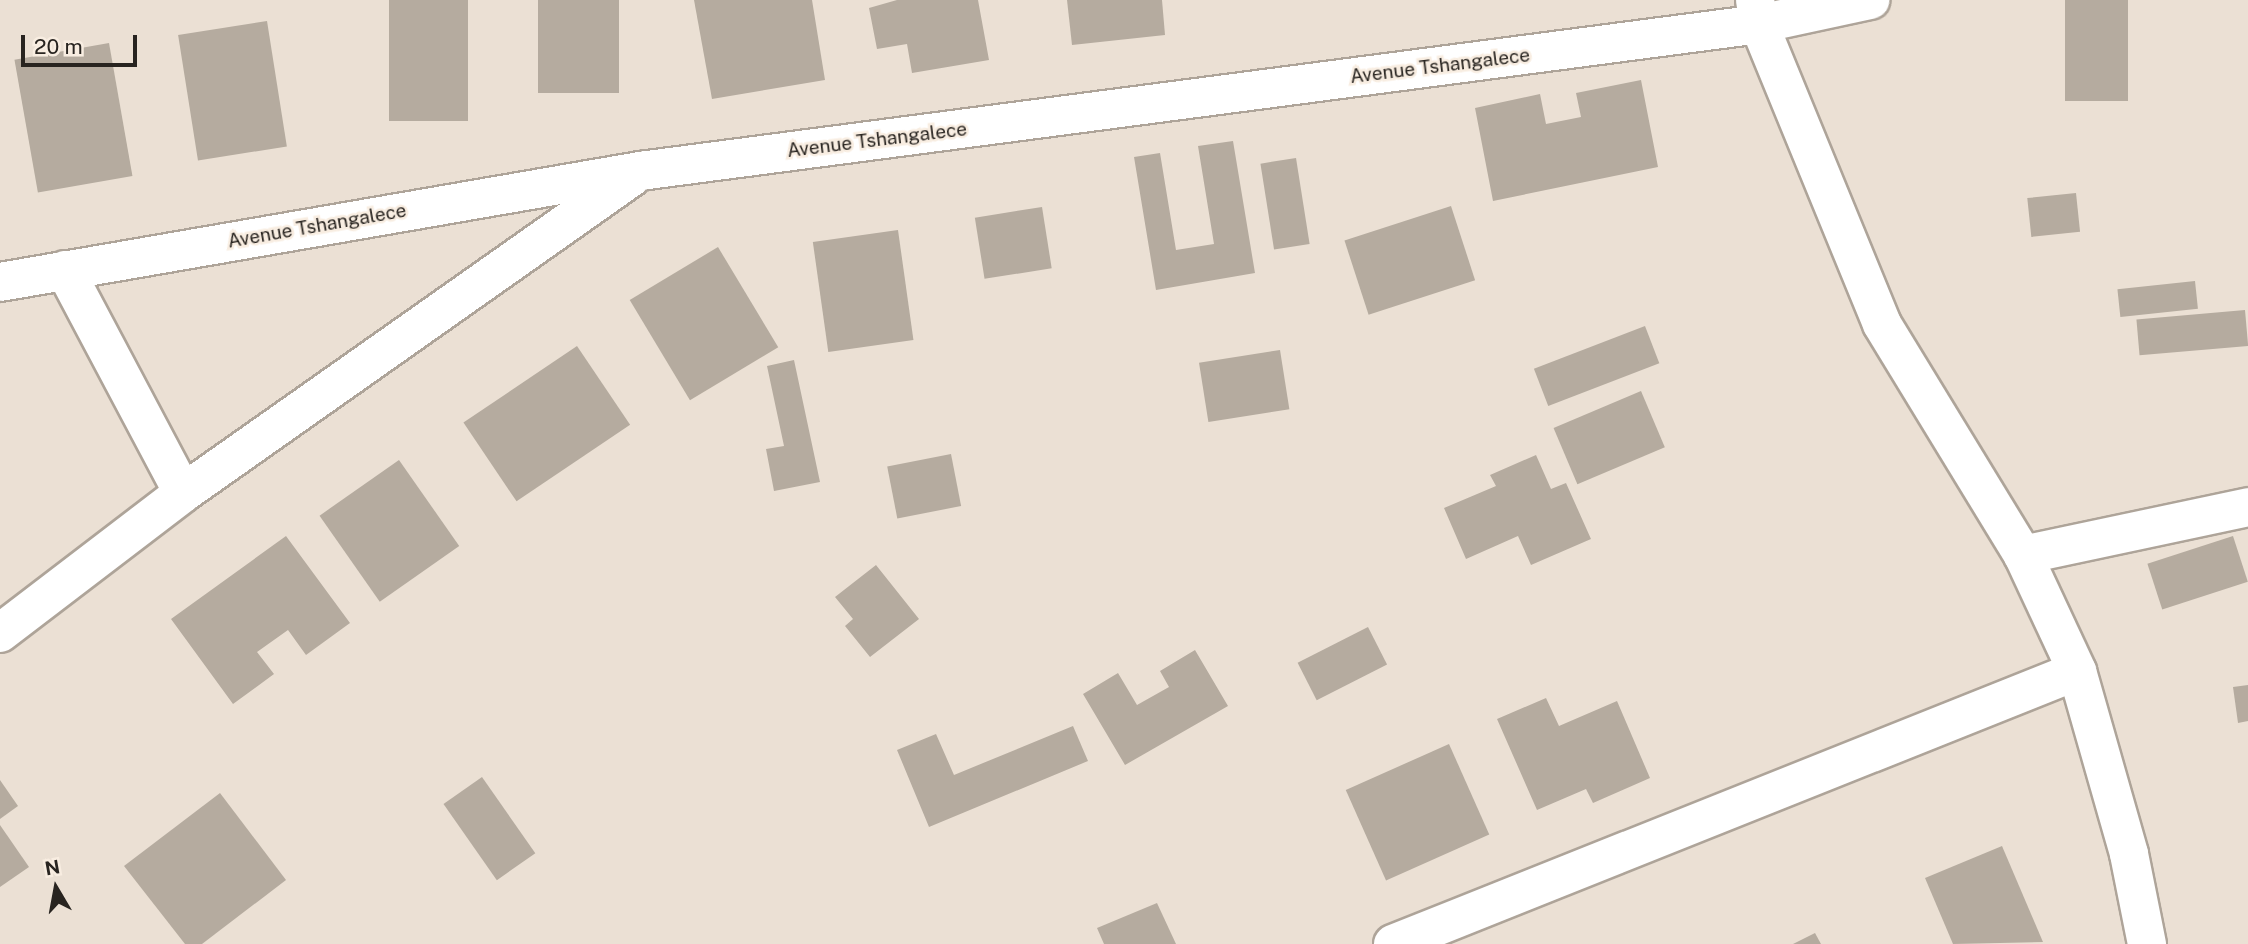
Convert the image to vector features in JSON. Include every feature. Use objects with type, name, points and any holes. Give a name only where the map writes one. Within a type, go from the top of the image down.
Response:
[{"type":"street","name":"Avenue Tshangalece","points":[[0,282],[640,171],[1757,12],[1870,0]]},
{"type":"street","points":[[1757,12],[1882,324],[2023,555],[2077,671],[2129,854],[2147,944]]},
{"type":"street","points":[[0,633],[183,493],[640,171]]},
{"type":"street","points":[[65,270],[183,493]]},
{"type":"street","points":[[2023,555],[2248,507]]},
{"type":"street","points":[[1393,944],[2077,671]]},
{"type":"building","points":[[389,0],[468,0],[468,121],[389,121]]},
{"type":"building","points":[[538,0],[619,0],[619,93],[538,93]]},
{"type":"building","points":[[694,0],[812,0],[825,80],[712,99]]},
{"type":"building","points":[[897,0],[978,0],[989,60],[912,73],[907,44],[877,49],[869,8]]},
{"type":"building","points":[[1067,0],[1162,0],[1165,35],[1072,45]]},
{"type":"building","points":[[2065,0],[2128,0],[2128,101],[2065,101]]},
{"type":"building","points":[[267,21],[287,146],[198,161],[178,35]]},
{"type":"building","points":[[109,43],[132,176],[38,193],[14,60]]},
{"type":"building","points":[[1641,80],[1658,167],[1493,201],[1475,108],[1540,94],[1546,124],[1581,117],[1576,93]]},
{"type":"building","points":[[1233,141],[1255,273],[1156,290],[1134,157],[1160,153],[1176,250],[1214,244],[1198,146]]},
{"type":"building","points":[[1296,158],[1310,244],[1274,250],[1260,164]]},
{"type":"building","points":[[2076,193],[2080,232],[2031,237],[2027,198]]},
{"type":"building","points":[[1451,206],[1475,280],[1369,315],[1344,241]]},
{"type":"building","points":[[1042,207],[1052,268],[985,279],[975,218]]},
{"type":"building","points":[[898,230],[913,340],[828,352],[813,242]]},
{"type":"building","points":[[718,247],[778,347],[690,400],[630,300]]},
{"type":"building","points":[[2195,281],[2198,309],[2120,317],[2117,289]]},
{"type":"building","points":[[2245,310],[2248,346],[2140,355],[2136,319]]},
{"type":"building","points":[[1645,326],[1659,363],[1548,406],[1534,369]]},
{"type":"building","points":[[577,346],[630,425],[517,501],[463,423]]},
{"type":"building","points":[[1280,350],[1289,409],[1208,422],[1199,363]]},
{"type":"building","points":[[794,360],[820,482],[774,491],[766,449],[784,446],[767,366]]},
{"type":"building","points":[[1641,391],[1665,447],[1577,484],[1554,428]]},
{"type":"building","points":[[951,454],[961,506],[897,518],[887,466]]},
{"type":"building","points":[[1536,455],[1551,489],[1566,483],[1591,539],[1531,565],[1518,536],[1466,559],[1444,508],[1496,486],[1490,475]]},
{"type":"building","points":[[399,460],[459,546],[380,602],[320,516]]},
{"type":"building","points":[[286,536],[350,623],[306,655],[288,630],[257,652],[274,674],[233,704],[171,619]]},
{"type":"building","points":[[2233,536],[2248,582],[2162,609],[2147,564]]},
{"type":"building","points":[[876,565],[919,619],[870,657],[845,626],[853,619],[835,597]]},
{"type":"building","points":[[1368,627],[1387,664],[1317,700],[1298,663]]},
{"type":"building","points":[[1195,650],[1228,706],[1125,765],[1083,694],[1118,673],[1137,705],[1169,687],[1160,671]]},
{"type":"building","points":[[2248,685],[2248,721],[2238,723],[2233,687]]},
{"type":"building","points":[[1546,698],[1559,726],[1617,701],[1650,778],[1593,803],[1586,789],[1537,810],[1497,719]]},
{"type":"building","points":[[1073,726],[1088,761],[929,827],[897,750],[936,734],[954,775]]},
{"type":"building","points":[[1449,744],[1489,834],[1386,880],[1346,790]]},
{"type":"building","points":[[482,777],[535,853],[497,880],[443,804]]},
{"type":"building","points":[[0,780],[18,806],[0,819]]},
{"type":"building","points":[[220,793],[286,880],[202,944],[185,944],[124,866]]},
{"type":"building","points":[[0,825],[29,867],[0,887]]},
{"type":"building","points":[[2002,846],[2043,942],[1953,944],[1925,878]]},
{"type":"building","points":[[1157,903],[1176,944],[1104,944],[1097,928]]},
{"type":"building","points":[[1815,933],[1821,944],[1793,944]]}]
